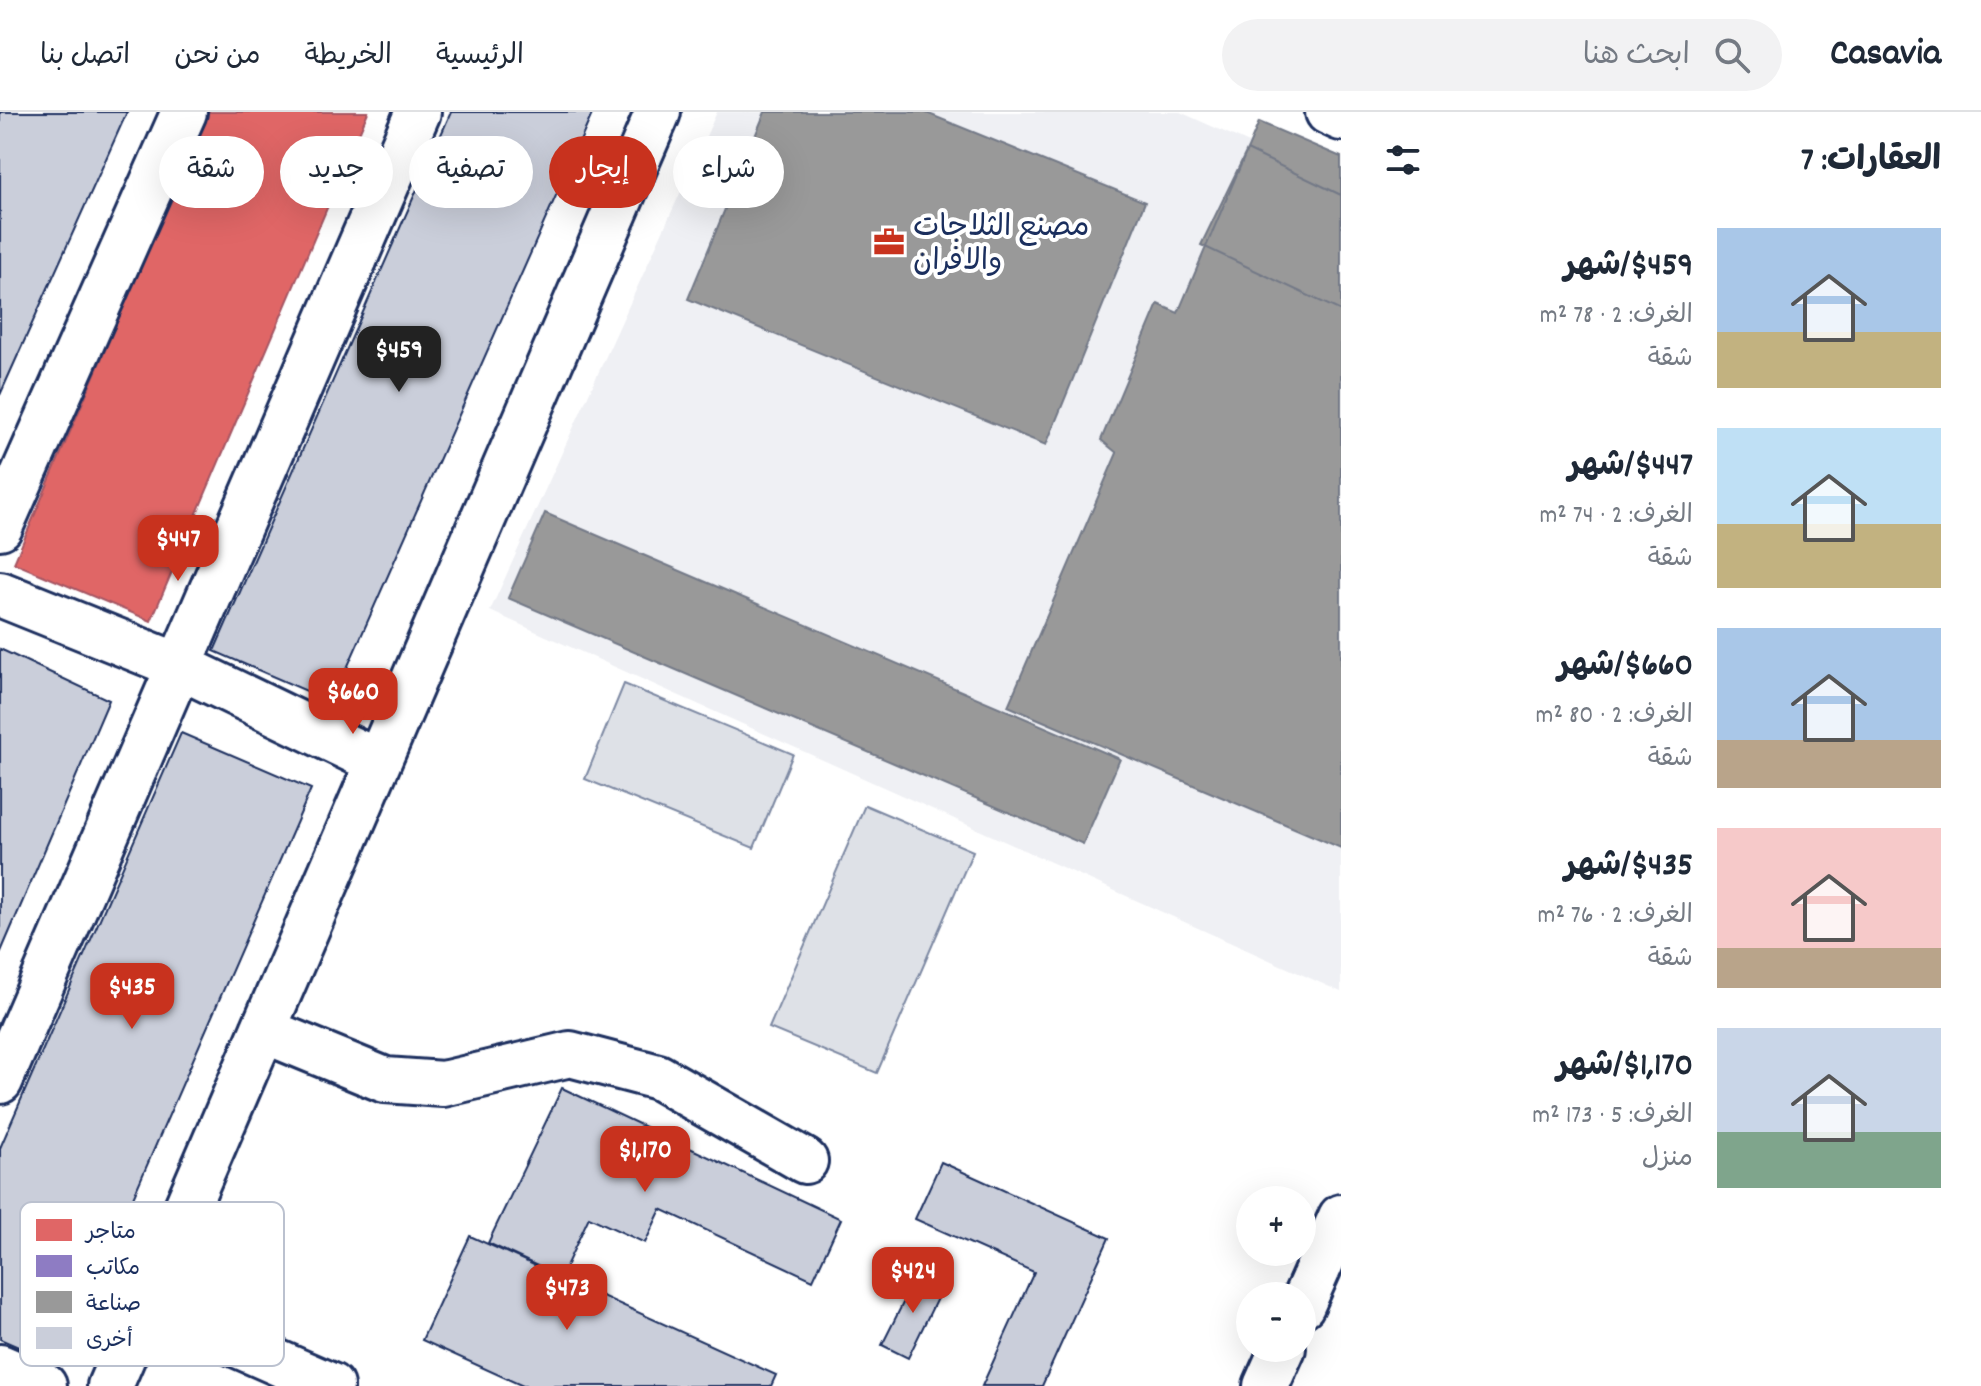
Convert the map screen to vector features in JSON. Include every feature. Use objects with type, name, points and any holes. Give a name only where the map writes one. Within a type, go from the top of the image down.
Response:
[{"type":"street","points":[[0,527],[184,112]]},
{"type":"street","points":[[0,1081],[418,112]]},
{"type":"street","points":[[188,1202],[658,112]]},
{"type":"street","points":[[1328,112],[1341,118]]},
{"type":"street","points":[[0,594],[179,666],[378,762]]},
{"type":"street","points":[[263,1030],[385,1080],[443,1084],[570,1054],[658,1077],[805,1161]]},
{"type":"street","points":[[1312,1282],[1341,1217]]},
{"type":"street","points":[[1266,1386],[1277,1362]]},
{"type":"street","points":[[284,1365],[331,1386]]},
{"type":"street","points":[[110,1386],[118,1366]]},
{"type":"street","points":[[0,1367],[44,1386]]},
{"type":"shaded area","points":[[717,112],[1180,112],[1341,184],[1341,992],[490,611],[673,208],[784,208],[784,136],[706,136]]},
{"type":"shaded area","points":[[624,684],[793,754],[754,848],[585,779]]},
{"type":"shaded area","points":[[865,805],[973,851],[877,1073],[769,1028]]},
{"type":"building: متاجر","points":[[207,112],[368,112],[358,136],[280,136],[280,208],[327,208],[151,621],[14,563],[166,208],[264,208],[264,136],[197,136]]},
{"type":"building: مكاتب","points":[[1323,311],[1341,319],[1341,699],[1322,744],[1165,678]]},
{"type":"building: صناعة","points":[[765,112],[924,112],[1145,202],[1046,445],[688,299],[725,208],[784,208],[784,136],[755,136]]},
{"type":"building: صناعة","points":[[1259,122],[1341,157],[1341,848],[1008,706],[1117,453],[1101,440],[1158,304],[1178,313]]},
{"type":"building: صناعة","points":[[1247,150],[1341,195],[1341,311],[1201,245]]},
{"type":"building: صناعة","points":[[545,513],[1120,759],[1083,844],[508,598]]},
{"type":"building: أخرى","points":[[0,112],[127,112],[0,395]]},
{"type":"building: أخرى","points":[[451,112],[593,112],[582,136],[549,136],[551,208],[332,702],[214,651],[409,208],[533,208],[533,136],[440,136]]},
{"type":"building: أخرى","points":[[0,649],[109,700],[0,954]]},
{"type":"building: أخرى","points":[[181,733],[311,789],[131,1202],[20,1202],[20,1348],[0,1339],[0,1148]]},
{"type":"building: أخرى","points":[[562,1088],[841,1219],[813,1280],[661,1209],[645,1243],[589,1217],[561,1277],[488,1243]]},
{"type":"building: أخرى","points":[[941,1162],[1109,1238],[1042,1386],[982,1386],[1034,1272],[915,1219]]},
{"type":"building: أخرى","points":[[470,1236],[776,1375],[771,1386],[523,1386],[422,1340]]},
{"type":"building: أخرى","points":[[919,1271],[944,1284],[908,1358],[882,1345]]},
{"type":"place","name":"مصنع الثلاجات والافران","points":[[889,242]]}]
